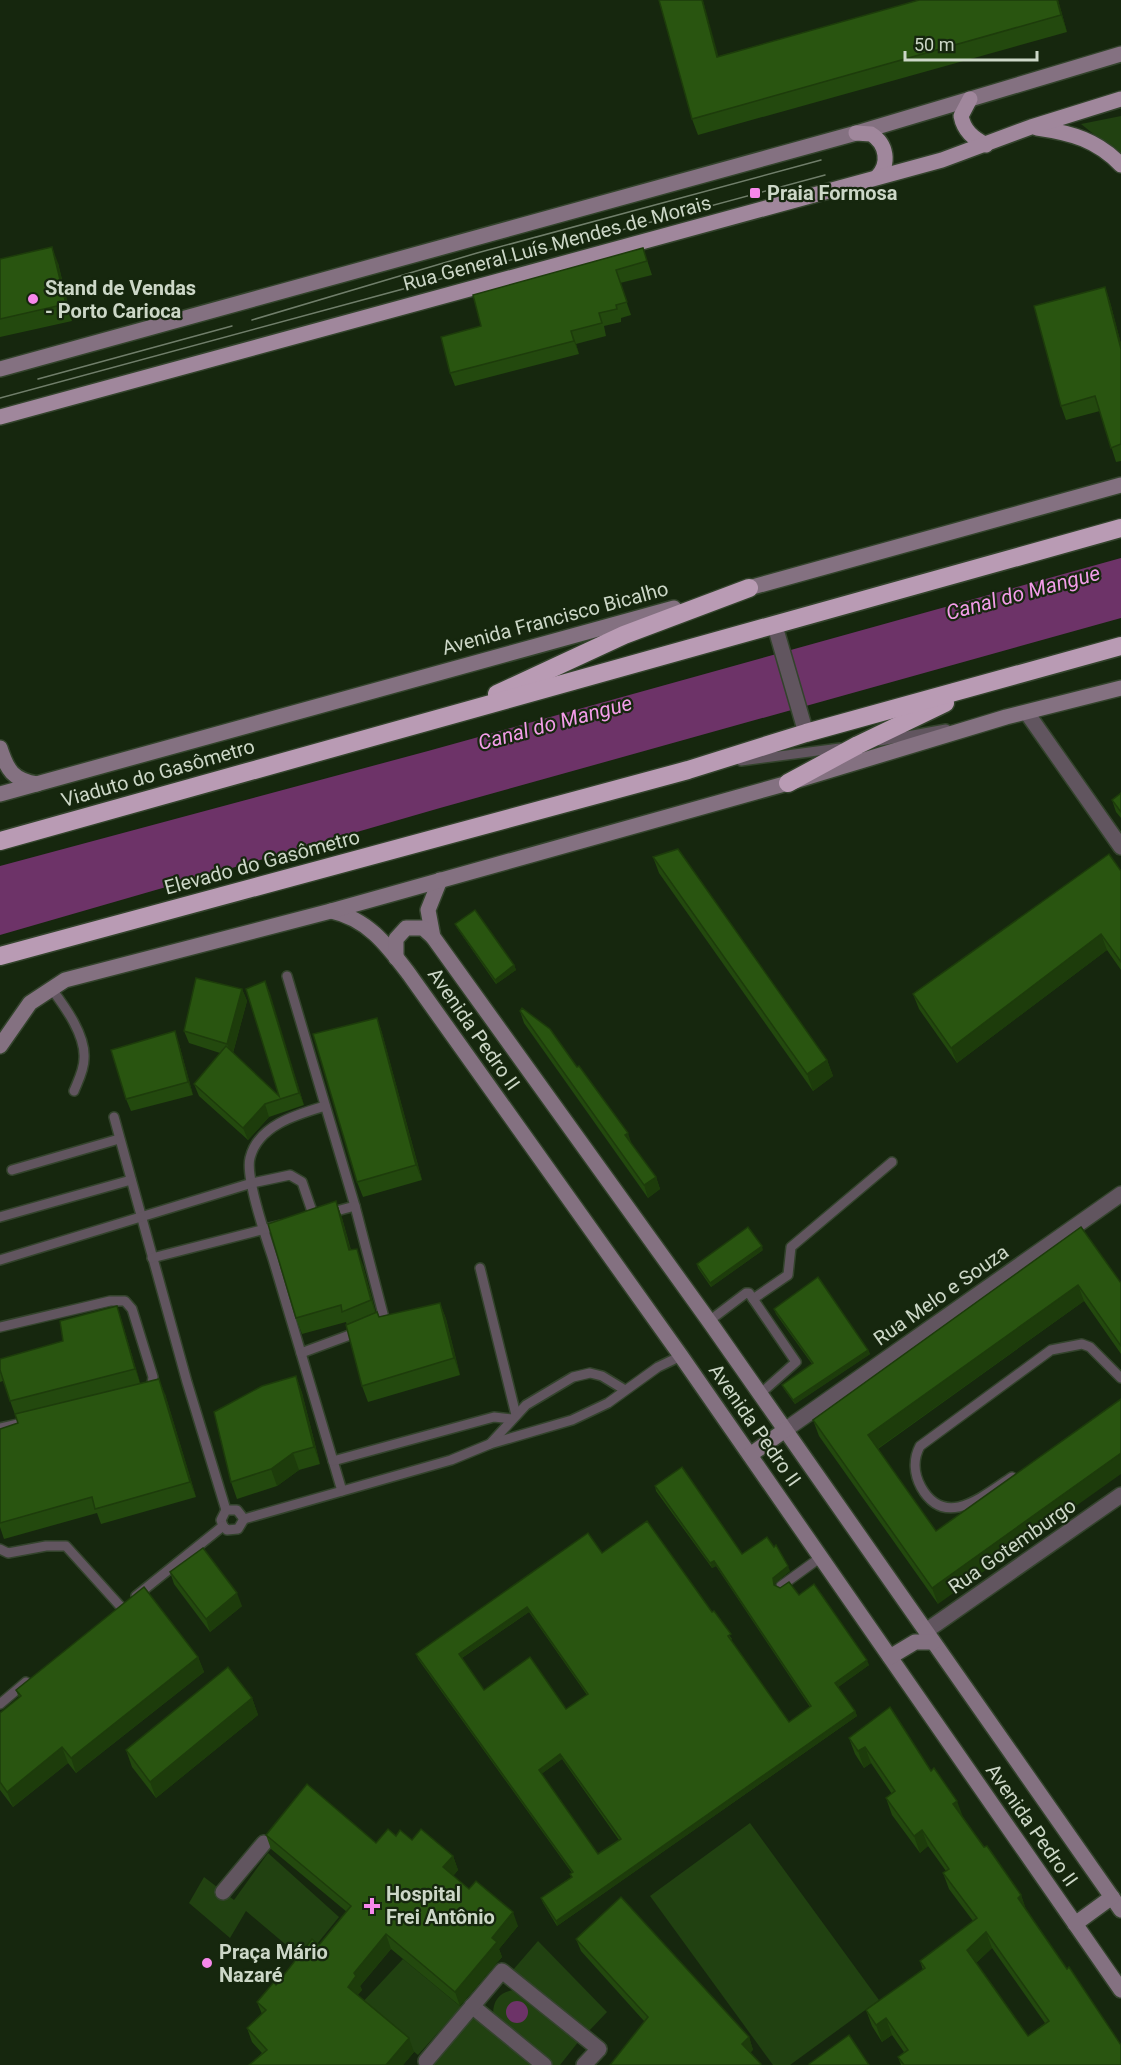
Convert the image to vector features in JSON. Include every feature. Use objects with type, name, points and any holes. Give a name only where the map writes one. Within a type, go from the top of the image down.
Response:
[{"type":"highway","points":[[465,711],[1121,528]]},
{"type":"highway","points":[[465,711],[524,680],[624,635],[749,588]]},
{"type":"highway","points":[[688,770],[806,733],[1121,646]]},
{"type":"highway","points":[[788,783],[858,745],[990,682]]},
{"type":"highway","name":"Viaduto do Gasômetro","points":[[0,841],[465,711]]},
{"type":"highway","name":"Elevado do Gasômetro","points":[[0,956],[688,770]]},
{"type":"main road","name":"Rua General Luís Mendes de Morais","points":[[0,369],[856,133],[1121,54]]},
{"type":"main road","points":[[970,99],[962,116],[964,126],[973,137],[986,145]]},
{"type":"main road","name":"Rua General Luís Mendes de Morais","points":[[0,417],[877,177],[986,145],[1031,127],[1121,99]]},
{"type":"main road","points":[[1031,127],[1069,132],[1086,138],[1107,151],[1121,165]]},
{"type":"main road","points":[[856,133],[871,134],[884,148],[883,171],[877,177]]},
{"type":"main road","name":"Avenida Francisco Bicalho","points":[[0,794],[1121,485]]},
{"type":"main road","points":[[1,1043],[30,1003],[65,980],[331,911],[788,783],[1006,717],[1121,688]]},
{"type":"main road","points":[[0,748],[10,774],[24,782],[37,784]]},
{"type":"main road","name":"Avenida Pedro II","points":[[440,880],[428,910],[433,936],[709,1321],[1117,1904]]},
{"type":"main road","name":"Avenida Pedro II","points":[[331,911],[348,915],[366,924],[396,958],[681,1356],[1121,1990]]},
{"type":"main road","points":[[396,958],[396,939],[406,928],[423,928],[433,936]]},
{"type":"main road","points":[[750,1455],[785,1430]]},
{"type":"main road","points":[[890,1657],[930,1636]]},
{"type":"main road","points":[[1076,1924],[1117,1904]]},
{"type":"street","points":[[775,626],[806,733]]},
{"type":"street","points":[[1028,713],[1121,847]]},
{"type":"street","name":"Rua Melo e Souza","points":[[785,1430],[1121,1194]]},
{"type":"street","name":"Rua Gotemburgo","points":[[930,1636],[1121,1495]]},
{"type":"street","points":[[223,1892],[264,1843]]},
{"type":"street","points":[[426,2061],[502,1971],[599,2049],[584,2065]]},
{"type":"street","points":[[472,2006],[544,2065]]},
{"type":"lane","points":[[688,770],[858,745],[1006,717]]},
{"type":"lane","points":[[287,976],[355,1206],[384,1318],[376,1326],[301,1353]]},
{"type":"lane","points":[[51,988],[72,1016],[84,1048],[84,1060],[74,1091]]},
{"type":"lane","points":[[326,1106],[291,1116],[267,1133],[249,1158],[252,1183],[264,1229],[342,1491]]},
{"type":"lane","points":[[114,1118],[152,1258],[226,1510]]},
{"type":"lane","points":[[12,1170],[119,1139]]},
{"type":"lane","points":[[753,1299],[788,1275],[791,1247],[892,1162]]},
{"type":"lane","points":[[0,1260],[252,1183],[290,1175],[298,1177],[302,1182],[309,1218],[355,1206]]},
{"type":"lane","points":[[0,1217],[131,1180]]},
{"type":"lane","points":[[152,1258],[294,1222]]},
{"type":"lane","points":[[480,1268],[514,1417]]},
{"type":"lane","points":[[709,1321],[746,1293],[753,1299],[796,1362],[760,1394]]},
{"type":"lane","points":[[0,1327],[110,1302],[125,1301],[132,1309],[153,1377],[150,1388],[142,1392]]},
{"type":"lane","points":[[1025,1469],[971,1503],[950,1508],[934,1505],[928,1499],[917,1480],[915,1461],[920,1446],[1051,1350],[1082,1344],[1090,1347],[1121,1378]]},
{"type":"lane","points":[[226,1510],[222,1515],[223,1526],[227,1530],[238,1530],[244,1519],[451,1460],[490,1444],[591,1413],[658,1367],[681,1356]]},
{"type":"lane","points":[[490,1444],[526,1405],[573,1377],[590,1373],[602,1376],[625,1390]]},
{"type":"lane","points":[[333,1461],[494,1417],[514,1417]]},
{"type":"lane","points":[[0,1428],[33,1420]]},
{"type":"lane","points":[[226,1510],[237,1510],[244,1519]]},
{"type":"lane","points":[[112,1614],[223,1526]]},
{"type":"lane","points":[[0,1549],[8,1553],[46,1546],[66,1546],[122,1607]]},
{"type":"lane","points":[[781,1586],[821,1557]]},
{"type":"lane","points":[[0,1704],[37,1674]]},
{"type":"green space","points":[[1121,116],[1121,156],[1081,124]]},
{"type":"green space","points":[[750,1823],[879,2000],[790,2065],[773,2065],[650,1896]]},
{"type":"green space","points":[[268,1853],[339,1917],[304,1960],[246,1911],[230,1938],[189,1903],[204,1877],[234,1900]]},
{"type":"green space","points":[[538,1941],[607,2012],[587,2033],[513,1970]]},
{"type":"green space","points":[[403,1959],[461,2007],[418,2055],[359,2006]]},
{"type":"green space","points":[[514,1990],[579,2041],[560,2065],[550,2065],[493,2014],[498,1998]]},
{"type":"green space","points":[[475,2015],[536,2065],[432,2065]]},
{"type":"water","name":"Canal do Mangue","points":[[1121,558],[1121,618],[440,808],[0,935],[0,866],[428,751]]},
{"type":"water","points":[[517,2001],[525,2004],[528,2012],[525,2020],[517,2023],[509,2020],[506,2012],[509,2004]]},
{"type":"building","points":[[659,0],[702,0],[717,57],[919,0],[1057,0],[1061,15],[692,119]]},
{"type":"building","name":"Stand de Vendas - Porto Carioca","points":[[52,247],[66,304],[0,319],[0,259]]},
{"type":"building","points":[[643,248],[647,261],[616,270],[627,302],[616,305],[617,309],[599,313],[602,323],[571,331],[574,341],[450,373],[441,337],[481,326],[473,295]]},
{"type":"building","points":[[1105,287],[1121,349],[1121,444],[1111,448],[1095,396],[1061,406],[1034,306]]},
{"type":"building","points":[[1121,793],[1121,812],[1112,800]]},
{"type":"building","points":[[678,849],[827,1060],[807,1074],[653,857]]},
{"type":"building","points":[[1109,854],[1121,871],[1121,962],[1101,934],[951,1048],[913,994]]},
{"type":"building","points":[[475,910],[514,965],[495,980],[455,924]]},
{"type":"building","points":[[196,978],[242,989],[227,1044],[184,1031]]},
{"type":"building","points":[[265,981],[299,1093],[265,1104],[243,1128],[194,1084],[226,1046],[279,1096],[246,989]]},
{"type":"building","points":[[522,1008],[550,1029],[628,1133],[625,1135],[656,1177],[644,1185],[520,1011]]},
{"type":"building","points":[[377,1018],[416,1165],[357,1182],[313,1034]]},
{"type":"building","points":[[175,1031],[188,1082],[126,1099],[111,1050]]},
{"type":"building","points":[[336,1201],[349,1250],[357,1249],[371,1300],[342,1312],[341,1305],[296,1318],[268,1224]]},
{"type":"building","points":[[748,1227],[762,1246],[710,1283],[697,1264]]},
{"type":"building","points":[[1081,1227],[1121,1283],[1121,1346],[1078,1285],[868,1435],[936,1531],[1121,1399],[1121,1453],[932,1588],[813,1420]]},
{"type":"building","points":[[818,1277],[868,1350],[793,1400],[782,1385],[813,1363],[774,1309]]},
{"type":"building","points":[[440,1303],[454,1358],[362,1386],[346,1325],[377,1312],[379,1317]]},
{"type":"building","points":[[117,1306],[135,1369],[10,1401],[0,1370],[0,1359],[63,1341],[60,1321]]},
{"type":"building","points":[[296,1376],[314,1447],[293,1453],[271,1469],[231,1482],[214,1412],[262,1386]]},
{"type":"building","points":[[159,1379],[190,1482],[95,1509],[92,1497],[0,1523],[0,1429],[18,1423],[15,1414]]},
{"type":"building","points":[[682,1467],[742,1554],[767,1537],[774,1547],[776,1545],[788,1566],[773,1578],[774,1585],[780,1588],[789,1582],[799,1595],[814,1584],[867,1660],[835,1683],[855,1711],[556,1921],[541,1898],[572,1877],[570,1874],[573,1872],[416,1654],[588,1533],[602,1553],[647,1521],[712,1612],[714,1611],[731,1634],[728,1636],[789,1722],[811,1706],[714,1561],[710,1563],[655,1486]],"holes":[[[527,1607],[588,1694],[566,1709],[530,1657],[484,1690],[459,1654]],[[560,1754],[621,1839],[598,1854],[539,1770]]]},
{"type":"building","points":[[203,1548],[237,1593],[206,1619],[170,1572]]},
{"type":"building","points":[[144,1587],[198,1657],[71,1758],[62,1747],[7,1792],[0,1782],[0,1713],[21,1696],[16,1690]]},
{"type":"building","points":[[228,1667],[252,1698],[150,1782],[126,1750]]},
{"type":"building","points":[[890,1707],[931,1771],[934,1768],[957,1801],[953,1804],[984,1847],[987,1846],[1021,1895],[1018,1898],[1067,1969],[1069,1967],[1121,2045],[1121,2065],[904,2065],[898,2057],[908,2050],[886,2018],[876,2025],[866,2010],[925,1968],[920,1961],[977,1918],[943,1873],[949,1869],[922,1830],[914,1836],[886,1798],[895,1791],[865,1747],[858,1751],[849,1738]],"holes":[[[986,1932],[1049,2021],[1028,2036],[967,1950]]]},
{"type":"building","points":[[307,1784],[376,1843],[388,1829],[396,1836],[400,1830],[412,1840],[421,1829],[453,1856],[443,1867],[469,1889],[476,1881],[513,1912],[492,1938],[497,1942],[455,1992],[386,1934],[354,1973],[356,1976],[348,1987],[409,2038],[386,2065],[249,2065],[267,2050],[247,2028],[266,2010],[257,2002],[274,1982],[276,1985],[312,1939],[319,1945],[351,1906],[266,1835]]},
{"type":"building","points":[[621,1897],[749,2037],[742,2044],[760,2065],[610,2065],[648,2017],[576,1939]]},
{"type":"building","points":[[849,2035],[869,2065],[809,2064]]},
{"type":"tram line","points":[[252,320],[477,253],[821,160]]},
{"type":"tram line","points":[[0,398],[825,175]]},
{"type":"tram line","points":[[38,379],[232,326]]},
{"type":"place","name":"Praia Formosa","points":[[755,193]]},
{"type":"place","name":"Stand de Vendas - Porto Carioca","points":[[33,299]]},
{"type":"place","name":"Hospital Frei Antônio","points":[[372,1906]]},
{"type":"place","name":"Praça Mário Nazaré","points":[[207,1963]]}]
